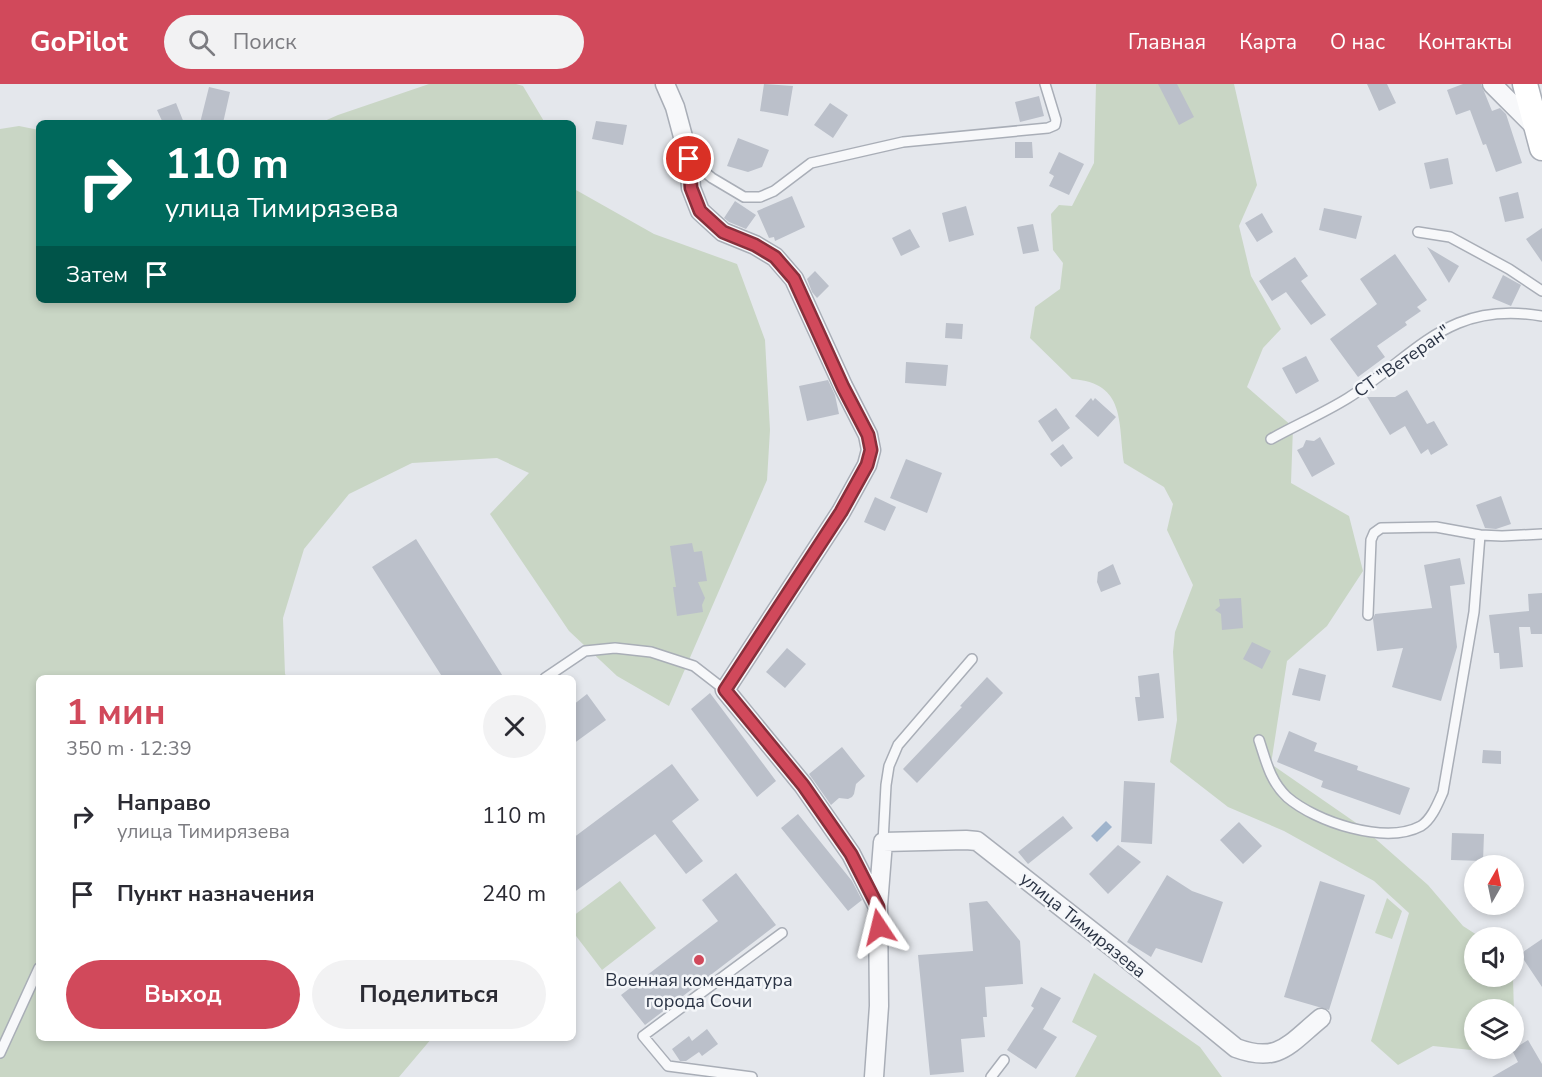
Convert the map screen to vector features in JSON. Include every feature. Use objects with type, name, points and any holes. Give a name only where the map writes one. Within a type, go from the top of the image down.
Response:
[{"type":"street","points":[[664,84],[675,107],[689,159],[691,188],[700,211],[723,232],[755,245],[775,257],[794,279],[843,387],[868,435],[871,450],[867,465],[841,512],[725,690],[803,785],[851,854],[878,907]]},
{"type":"street","points":[[1492,84],[1539,137]]},
{"type":"street","points":[[1525,84],[1539,137]]},
{"type":"street","name":"улица Тимирязева","points":[[883,842],[977,841],[1236,1048],[1264,1055],[1280,1051],[1321,1018]]},
{"type":"street","points":[[874,1077],[879,1006],[878,907],[883,842]]},
{"type":"lane","points":[[689,159],[712,178],[744,197],[760,197],[774,191],[812,163],[903,142],[1048,129],[1055,125],[1056,120],[1045,84]]},
{"type":"lane","points":[[1418,232],[1450,237],[1509,269],[1542,291]]},
{"type":"lane","name":"СТ \"Ветеран\"","points":[[1271,439],[1348,398],[1448,327],[1477,316],[1506,312],[1542,316]]},
{"type":"lane","points":[[1368,615],[1371,540],[1374,533],[1381,528],[1436,527],[1480,535],[1502,536],[1542,534]]},
{"type":"lane","points":[[1259,740],[1270,776],[1288,797],[1318,816],[1348,828],[1374,834],[1423,825],[1434,811],[1443,792],[1474,612],[1480,535]]},
{"type":"lane","points":[[549,675],[585,651],[615,648],[651,652],[694,666],[725,690]]},
{"type":"lane","points":[[883,842],[886,785],[889,766],[898,745],[972,659]]},
{"type":"lane","points":[[752,1077],[668,1066],[643,1036],[782,933]]},
{"type":"lane","points":[[0,1053],[36,975]]},
{"type":"lane","points":[[991,1077],[1004,1060]]},
{"type":"green space","points":[[429,84],[516,84],[523,86],[543,120],[327,120]]},
{"type":"green space","points":[[1096,84],[1234,84],[1257,185],[1239,226],[1251,276],[1281,329],[1263,348],[1247,387],[1293,427],[1291,483],[1349,516],[1363,571],[1327,626],[1287,661],[1271,764],[1362,827],[1428,885],[1465,927],[1464,987],[1513,987],[1514,999],[1464,999],[1464,1049],[1433,1046],[1398,1065],[1371,1041],[1409,913],[1374,881],[1284,831],[1228,807],[1170,762],[1177,720],[1173,652],[1175,632],[1193,585],[1167,530],[1173,504],[1164,487],[1124,463],[1119,419],[1111,397],[1102,388],[1089,382],[1072,379],[1030,338],[1035,307],[1060,289],[1063,263],[1053,250],[1051,214],[1059,205],[1072,206],[1094,163]]},
{"type":"green space","points":[[19,126],[36,129],[36,303],[576,303],[576,190],[654,234],[737,264],[765,340],[770,430],[767,480],[669,706],[617,676],[569,631],[490,514],[529,473],[497,458],[412,463],[349,494],[304,549],[283,618],[286,675],[36,675],[36,1041],[429,1041],[399,1077],[0,1077],[0,129]]},
{"type":"green space","points":[[620,881],[656,928],[602,970],[576,936],[576,914]]},
{"type":"green space","points":[[1387,898],[1402,911],[1392,939],[1375,933]]},
{"type":"green space","points":[[1094,973],[1200,1047],[1222,1077],[1075,1077],[1097,1036],[1072,1022]]},
{"type":"water","points":[[1106,821],[1112,827],[1097,842],[1091,836]]},
{"type":"building","points":[[764,84],[793,86],[788,116],[760,111]]},
{"type":"building","points":[[1158,84],[1177,84],[1194,117],[1179,125]]},
{"type":"building","points":[[1367,84],[1387,84],[1396,103],[1379,111]]},
{"type":"building","points":[[1463,84],[1481,84],[1492,111],[1500,108],[1506,114],[1522,163],[1496,172],[1470,110],[1456,115],[1447,90]]},
{"type":"building","points":[[209,87],[230,92],[224,120],[201,120]]},
{"type":"building","points":[[1039,96],[1044,116],[1020,122],[1015,102]]},
{"type":"building","points":[[176,103],[183,120],[162,120],[157,110]]},
{"type":"building","points":[[830,103],[848,115],[833,138],[814,125]]},
{"type":"building","points":[[596,121],[627,125],[623,145],[592,139]]},
{"type":"building","points":[[738,138],[769,150],[762,167],[748,172],[727,166]]},
{"type":"building","points":[[1015,142],[1032,142],[1033,158],[1015,158]]},
{"type":"building","points":[[1059,152],[1084,164],[1069,195],[1049,186],[1054,176],[1049,173]]},
{"type":"building","points":[[1448,158],[1453,184],[1430,189],[1424,163]]},
{"type":"building","points":[[1518,192],[1524,218],[1505,222],[1499,197]]},
{"type":"building","points":[[792,196],[805,227],[775,241],[774,237],[769,238],[757,211]]},
{"type":"building","points":[[735,201],[756,215],[746,229],[724,218]]},
{"type":"building","points":[[966,206],[974,235],[949,242],[942,213]]},
{"type":"building","points":[[1324,208],[1362,216],[1356,239],[1319,230]]},
{"type":"building","points":[[1262,213],[1273,232],[1257,242],[1245,223]]},
{"type":"building","points":[[1033,224],[1039,251],[1023,254],[1017,227]]},
{"type":"building","points":[[1542,228],[1542,262],[1526,239]]},
{"type":"building","points":[[910,229],[920,247],[901,256],[892,238]]},
{"type":"building","points":[[1427,247],[1459,266],[1449,283]]},
{"type":"building","points":[[1395,254],[1427,300],[1417,307],[1421,311],[1405,322],[1407,325],[1377,346],[1385,357],[1358,377],[1330,339],[1377,304],[1360,279]]},
{"type":"building","points":[[1295,257],[1308,276],[1301,281],[1326,315],[1311,325],[1286,292],[1272,301],[1259,281]]},
{"type":"building","points":[[815,271],[829,286],[817,298],[807,279]]},
{"type":"building","points":[[1503,275],[1521,285],[1511,306],[1492,298]]},
{"type":"building","points":[[946,323],[963,324],[962,339],[945,338]]},
{"type":"building","points":[[1306,356],[1319,381],[1296,394],[1282,368]]},
{"type":"building","points":[[906,362],[948,365],[946,386],[905,383]]},
{"type":"building","points":[[828,380],[835,395],[839,414],[807,421],[799,386]]},
{"type":"building","points":[[1407,390],[1427,424],[1434,421],[1448,445],[1431,455],[1428,449],[1421,454],[1405,426],[1390,435],[1367,397],[1395,397]]},
{"type":"building","points":[[1091,398],[1093,401],[1095,398],[1116,417],[1098,437],[1075,416]]},
{"type":"building","points":[[1056,408],[1070,428],[1052,442],[1038,421]]},
{"type":"building","points":[[1320,437],[1335,464],[1312,477],[1297,450],[1303,447],[1306,440],[1314,441]]},
{"type":"building","points":[[1063,444],[1073,458],[1061,467],[1050,454]]},
{"type":"building","points":[[906,459],[942,473],[927,513],[890,498]]},
{"type":"building","points":[[1501,496],[1511,524],[1496,529],[1485,528],[1476,505]]},
{"type":"building","points":[[875,497],[896,507],[885,531],[864,522]]},
{"type":"building","points":[[416,539],[502,675],[441,675],[372,567]]},
{"type":"building","points":[[692,543],[694,552],[702,551],[707,581],[698,582],[705,598],[702,605],[703,612],[677,616],[673,587],[676,587],[670,546]]},
{"type":"building","points":[[1460,558],[1465,584],[1450,586],[1457,647],[1441,701],[1392,687],[1403,648],[1377,651],[1373,619],[1375,614],[1432,608],[1424,565]]},
{"type":"building","points":[[1113,564],[1121,584],[1101,592],[1097,582],[1098,572]]},
{"type":"building","points":[[1542,593],[1542,634],[1531,634],[1530,627],[1519,627],[1523,667],[1500,669],[1499,653],[1494,653],[1489,615],[1529,611],[1528,594]]},
{"type":"building","points":[[1241,598],[1243,628],[1222,630],[1221,614],[1215,610],[1220,606],[1219,599]]},
{"type":"building","points":[[1252,642],[1271,651],[1262,669],[1243,659]]},
{"type":"building","points":[[787,648],[806,664],[785,688],[766,672]]},
{"type":"building","points":[[1299,668],[1326,675],[1320,701],[1292,695]]},
{"type":"building","points":[[1159,673],[1164,718],[1138,721],[1135,697],[1140,697],[1138,676]]},
{"type":"building","points":[[987,677],[1003,693],[917,783],[903,769]]},
{"type":"building","points":[[710,693],[776,781],[757,797],[691,709]]},
{"type":"building","points":[[587,694],[606,720],[576,742],[576,703]]},
{"type":"building","points":[[1289,731],[1317,743],[1314,751],[1358,766],[1357,770],[1410,788],[1400,815],[1321,787],[1323,781],[1277,762]]},
{"type":"building","points":[[842,747],[865,776],[856,784],[852,797],[839,798],[831,805],[809,774]]},
{"type":"building","points":[[1483,750],[1501,751],[1501,764],[1482,763]]},
{"type":"building","points":[[672,764],[699,800],[672,821],[703,861],[686,874],[655,834],[576,891],[576,836]]},
{"type":"building","points":[[1124,781],[1155,783],[1152,844],[1121,842]]},
{"type":"building","points":[[798,814],[852,881],[862,900],[848,911],[781,828]]},
{"type":"building","points":[[1063,816],[1073,828],[1028,864],[1018,852]]},
{"type":"building","points":[[1239,822],[1262,846],[1243,864],[1220,840]]},
{"type":"building","points":[[1452,833],[1484,834],[1483,855],[1464,855],[1464,860],[1451,860]]},
{"type":"building","points":[[1118,845],[1141,862],[1108,894],[1089,874]]},
{"type":"building","name":"Военная комендатура города Сочи","points":[[736,873],[776,925],[645,1025],[621,995],[718,921],[702,900]]},
{"type":"building","points":[[1167,875],[1192,891],[1223,902],[1202,963],[1156,948],[1151,957],[1127,942]]},
{"type":"building","points":[[1320,881],[1365,895],[1329,1010],[1284,997]]},
{"type":"building","points":[[987,901],[1020,941],[1023,984],[985,987],[987,1017],[983,1017],[985,1037],[961,1039],[964,1072],[930,1075],[918,955],[973,951],[969,903]]},
{"type":"building","points":[[1542,939],[1542,987],[1524,960],[1524,951]]},
{"type":"building","points":[[1041,987],[1061,998],[1043,1029],[1057,1037],[1036,1069],[1007,1050],[1034,1008],[1031,1006]]},
{"type":"building","points":[[707,1029],[718,1044],[702,1056],[699,1052],[686,1061],[680,1061],[672,1049],[689,1036],[692,1041]]},
{"type":"building","points":[[1528,1040],[1542,1064],[1542,1077],[1492,1077],[1518,1062],[1516,1059],[1524,1059],[1524,1042]]},
{"type":"place","name":"Военная комендатура города Сочи","points":[[699,960]]},
{"type":"route","points":[[689,159],[691,188],[700,211],[723,232],[755,245],[775,257],[794,279],[843,387],[868,435],[871,450],[867,465],[841,512],[725,690],[803,785],[851,854],[878,907],[879,927]]}]
